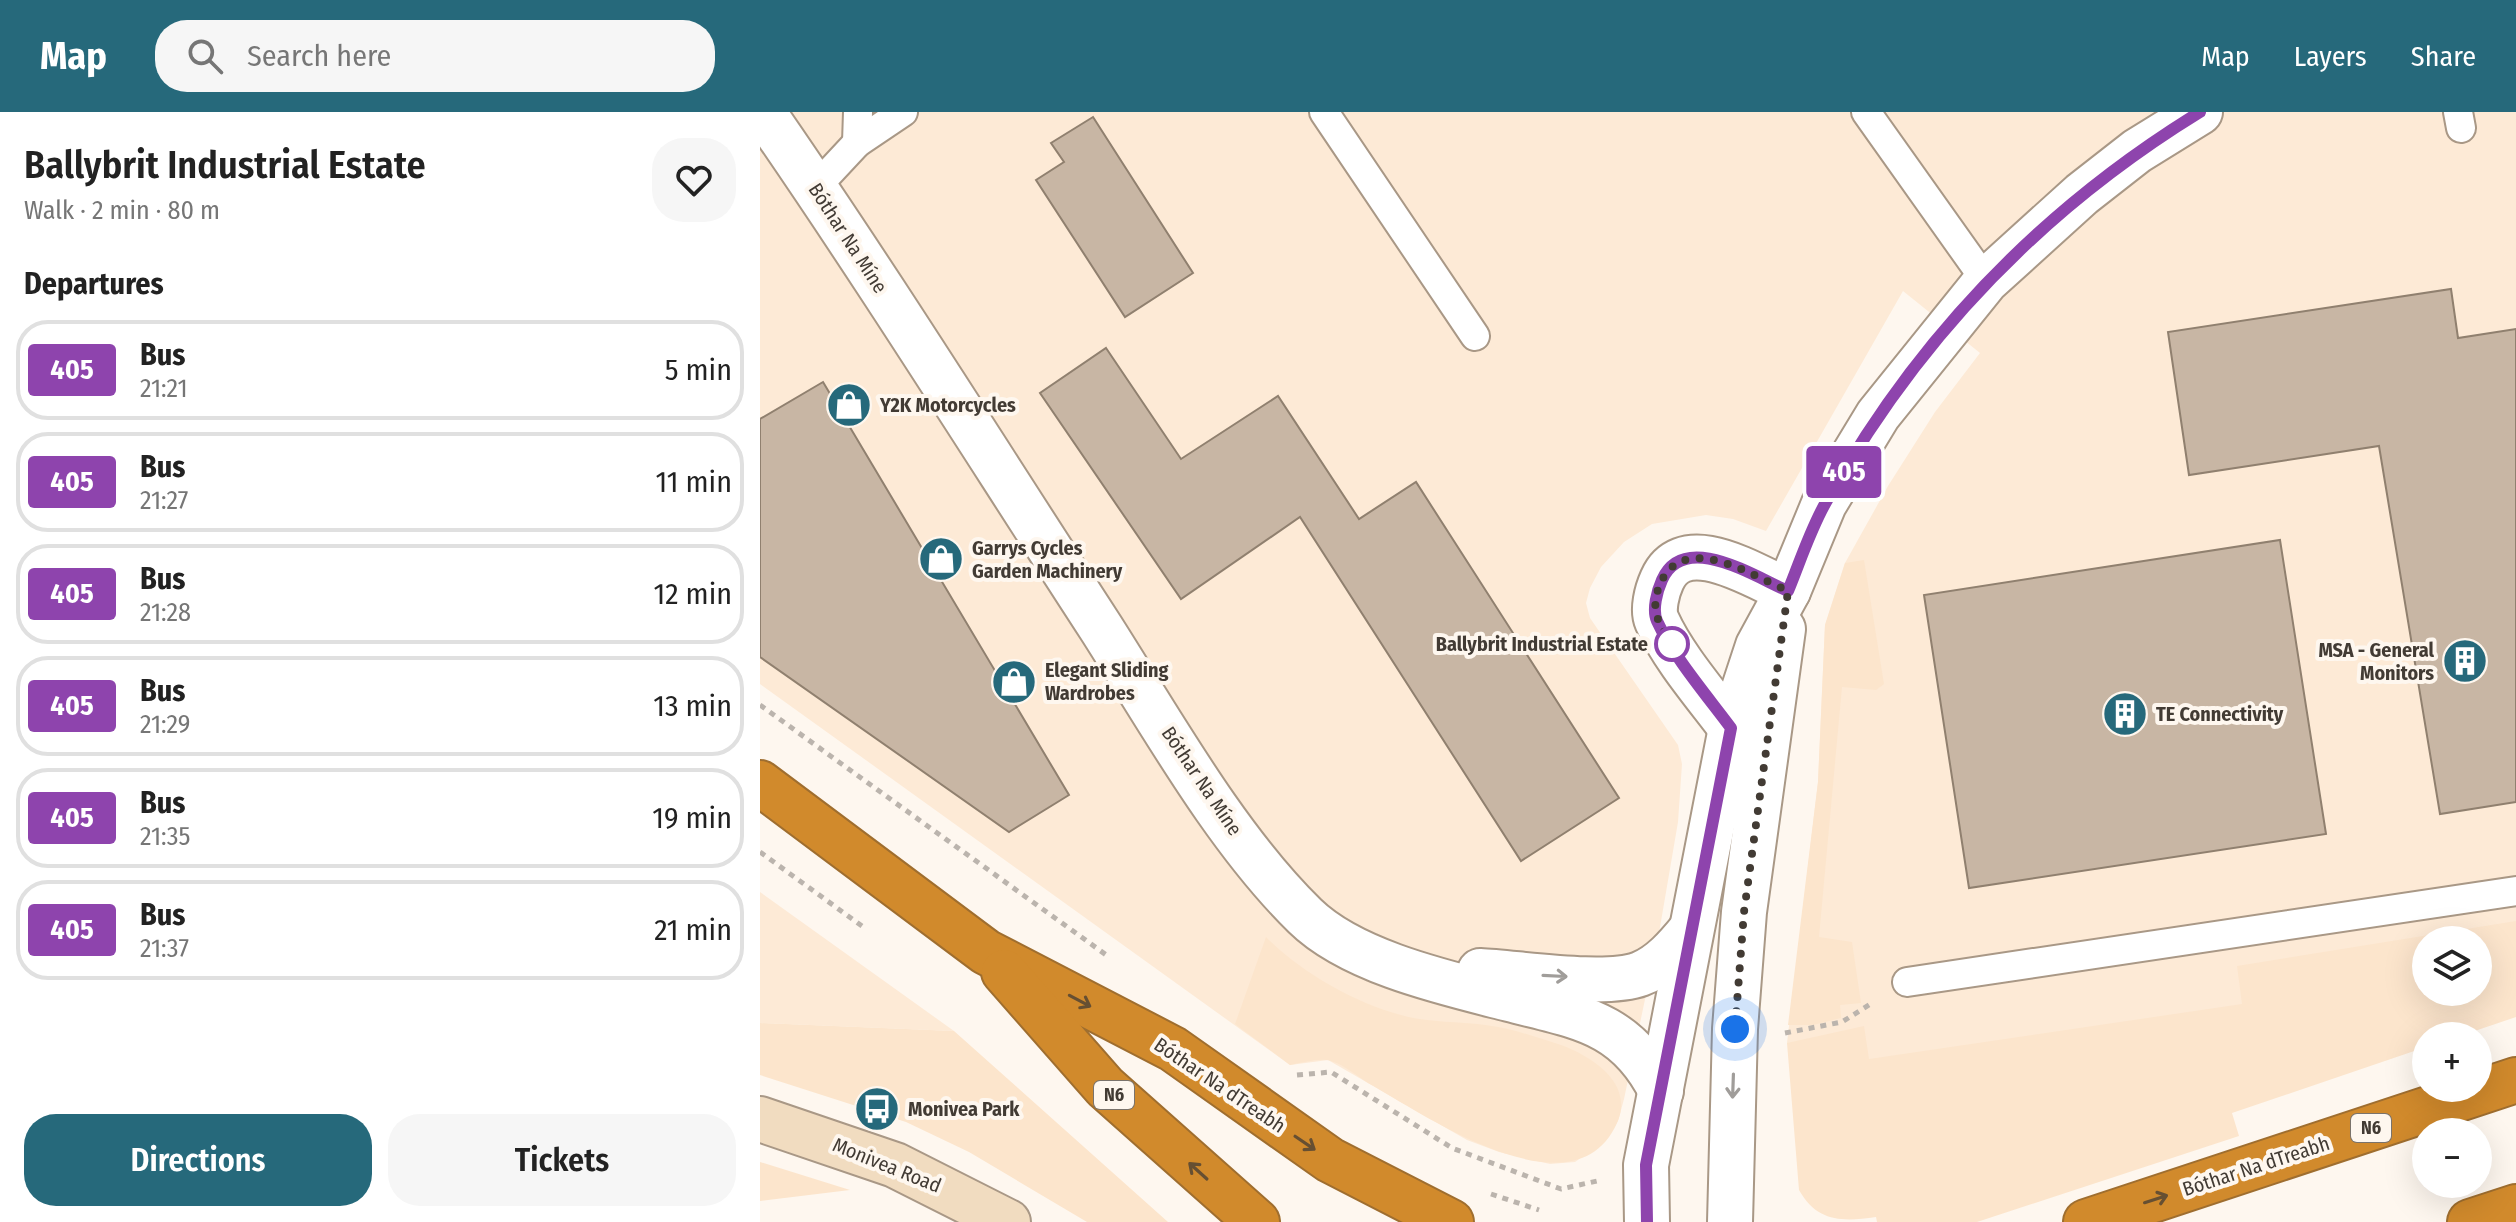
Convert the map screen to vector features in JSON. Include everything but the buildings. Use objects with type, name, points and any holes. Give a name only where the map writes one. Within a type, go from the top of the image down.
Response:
[{"type":"highway","name":"Bóthar Na dTreabh","points":[[760,783],[986,952],[1173,1049],[1330,1160],[1451,1222]]},
{"type":"highway","name":"Bóthar Na dTreabh","points":[[986,952],[1105,1087],[1257,1222]]},
{"type":"highway","name":"Bóthar Na dTreabh","points":[[2086,1222],[2516,1080]]},
{"type":"highway","points":[[2470,1222],[2516,1207]]},
{"type":"main road","name":"Monivea Road","points":[[760,1119],[895,1165],[1008,1222]]},
{"type":"street","name":"Bóthar Na Míne","points":[[763,112],[1148,701],[1273,883],[1309,920],[1349,945],[1394,966],[1588,1019],[1609,1029],[1633,1049],[1661,1091]]},
{"type":"street","points":[[1647,1222],[1646,1165],[1731,728],[1758,646],[1788,591],[1824,504],[1878,415],[1986,281],[2082,194],[2137,151],[2200,112]]},
{"type":"street","points":[[1731,728],[1655,619],[1657,591],[1666,570],[1690,556],[1715,560],[1788,591]]},
{"type":"street","points":[[1730,1213],[1735,1029],[1744,912],[1788,591]]},
{"type":"street","name":"Bóthar Na Míne","points":[[1394,966],[1607,979],[1639,974],[1660,962],[1691,930]]},
{"type":"lane","points":[[857,143],[858,112]]},
{"type":"lane","points":[[815,188],[857,143],[903,112]]},
{"type":"lane","points":[[1324,112],[1475,336]]},
{"type":"lane","points":[[1866,112],[1986,281]]},
{"type":"lane","points":[[1907,982],[2516,891]]},
{"type":"path","points":[[760,705],[1113,960]]},
{"type":"path","points":[[1780,1034],[1842,1022],[1907,982]]},
{"type":"path","points":[[1284,1076],[1331,1072],[1452,1148],[1561,1189],[1611,1177]]},
{"type":"shaded area","points":[[760,112],[2516,112],[2516,1009],[2473,1022],[2412,1022],[2412,1037],[1809,1097],[1787,1043],[1818,782],[1825,625],[1845,563],[1888,486],[1935,412],[1980,353],[1903,291],[1766,531],[1733,519],[1706,515],[1652,524],[1624,542],[1601,567],[1590,588],[1586,603],[1590,618],[1678,745],[1682,764],[1678,822],[1659,933],[1624,1099],[1618,1121],[1606,1140],[1575,1162],[1550,1164],[1499,1152],[1467,1140],[1328,1060],[1290,1065],[760,684]]},
{"type":"shaded area","points":[[1864,560],[1884,684],[1876,690],[1842,687],[1819,937],[1852,942],[1861,1003],[1840,1005],[1841,1018],[1813,1025],[1788,1025],[1818,782],[1825,625],[1845,563]]},
{"type":"shaded area","points":[[760,892],[954,1031],[760,1023]]},
{"type":"shaded area","points":[[2516,921],[2516,1017],[2492,1025],[2492,1022],[2412,1022],[2412,1052],[2232,1113],[2239,1136],[1977,1222],[1877,1222],[1876,1217],[1841,1219],[1822,1214],[1806,1201],[1799,1190],[1787,1043],[1864,1026],[1869,1059],[2242,1004],[2237,966],[2412,938],[2412,1006],[2492,1006],[2492,926],[2485,926]]},
{"type":"shaded area","points":[[1266,937],[1311,974],[1346,994],[1383,1009],[1422,1019],[1504,1028],[1561,1045],[1585,1056],[1607,1073],[1615,1084],[1621,1109],[1617,1123],[1596,1150],[1568,1162],[1534,1161],[1498,1151],[1460,1135],[1331,1061],[1290,1065],[1235,1024]]},
{"type":"shaded area","points":[[760,1023],[954,1031],[1168,1222],[1087,1222],[969,1152],[906,1122],[760,1075]]},
{"type":"shaded area","points":[[760,1162],[850,1190],[760,1201]]},
{"type":"bus line","name":"405","points":[[1647,1222],[1646,1165],[1731,728],[1655,619],[1657,591],[1666,570],[1690,556],[1715,560],[1788,591],[1824,504],[1878,415],[1938,336],[2024,243],[2137,151],[2200,112]]},
{"type":"place","name":"Y2K Motorcycles","points":[[849,405]]},
{"type":"place","name":"Garrys Cycles Garden Machinery","points":[[941,559]]},
{"type":"place","name":"Ballybrit Industrial Estate","points":[[1672,644]]},
{"type":"place","name":"MSA - General Monitors","points":[[2465,661]]},
{"type":"place","name":"Elegant Sliding Wardrobes","points":[[1014,682]]},
{"type":"place","name":"TE Connectivity","points":[[2125,714]]},
{"type":"place","name":"Monivea Park","points":[[877,1109]]},
{"type":"route","points":[[1672,644],[1655,619],[1657,591],[1666,570],[1690,556],[1715,560],[1788,591],[1744,912],[1735,1029]]}]
